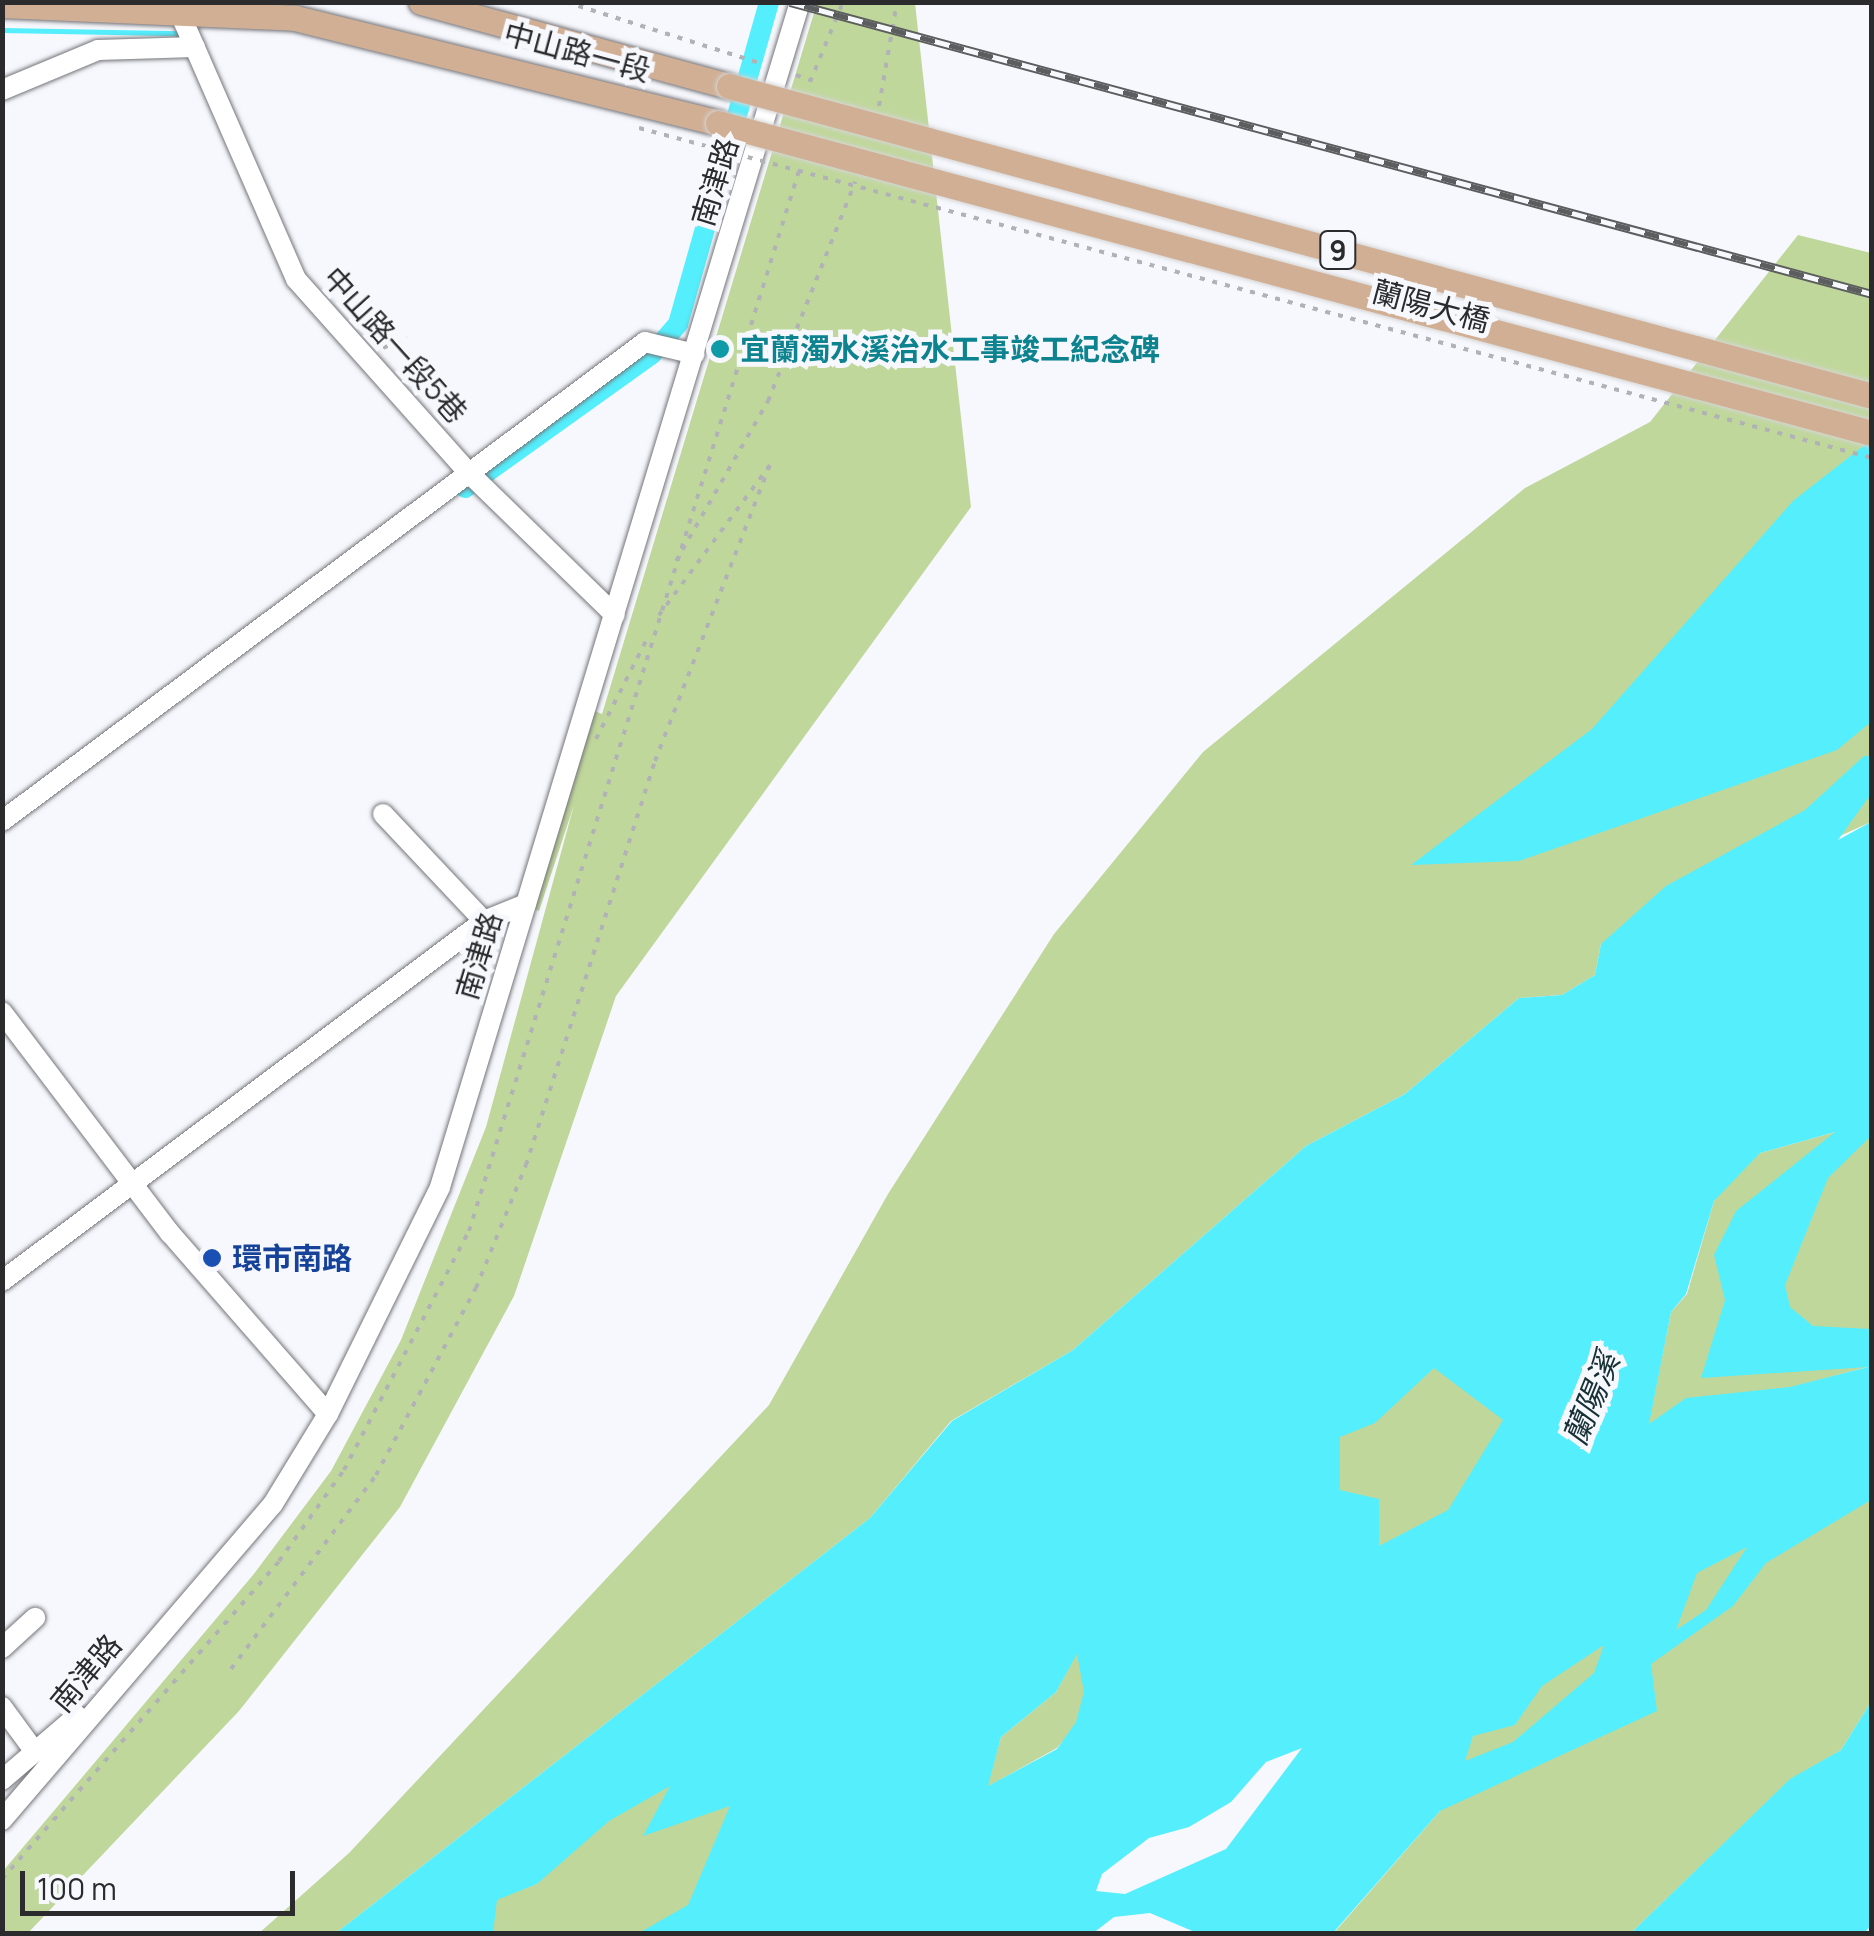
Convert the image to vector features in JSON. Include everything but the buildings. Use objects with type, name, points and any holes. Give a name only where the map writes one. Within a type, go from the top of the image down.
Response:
[{"type":"main road","name":"中山路一段","points":[[422,2],[729,86],[806,98]]},
{"type":"main road","name":"中山路一段","points":[[2,5],[178,9],[295,18],[714,135]]},
{"type":"main road","name":"蘭陽大橋","points":[[806,98],[1872,396]]},
{"type":"main road","name":"9","points":[[714,135],[803,159]]},
{"type":"main road","name":"蘭陽大橋","points":[[803,159],[1872,433]]},
{"type":"street","name":"南津路","points":[[2,1820],[120,1678],[274,1504],[328,1414],[440,1188],[800,2]]},
{"type":"street","name":"中山路一段5巷","points":[[178,9],[296,278],[477,481],[615,615]]},
{"type":"street","points":[[2,90],[98,50],[195,47]]},
{"type":"street","points":[[2,822],[661,346],[696,354]]},
{"type":"street","points":[[383,814],[484,921]]},
{"type":"street","points":[[2,1282],[484,921],[526,904]]},
{"type":"street","points":[[2,1012],[132,1184],[328,1414]]},
{"type":"street","points":[[2,1648],[35,1618]]},
{"type":"street","points":[[2,1780],[120,1678]]},
{"type":"street","points":[[2,1707],[35,1752]]},
{"type":"path","points":[[566,2],[810,80]]},
{"type":"path","points":[[806,98],[843,2]]},
{"type":"path","points":[[876,118],[897,2]]},
{"type":"path","points":[[714,135],[803,159],[671,570],[768,401],[858,174]]},
{"type":"path","name":"蘭陽大橋","points":[[803,159],[1872,458]]},
{"type":"path","points":[[365,356],[407,338]]},
{"type":"path","points":[[231,1669],[376,1475],[476,1288],[526,1165],[655,761],[770,465],[655,620],[606,728],[570,769]]},
{"type":"path","points":[[2,1879],[77,1783]]},
{"type":"green space","points":[[817,3],[915,3],[971,507],[616,996],[514,1296],[400,1507],[239,1711],[28,1933],[3,1934],[3,1871],[253,1575],[331,1471],[401,1340],[486,1127],[574,805],[539,911],[528,906],[592,710],[602,714]]},
{"type":"green space","points":[[1798,235],[1871,253],[1871,822],[1601,944],[1595,975],[1562,995],[1519,998],[1405,1094],[1306,1146],[1073,1350],[951,1421],[870,1518],[336,1933],[258,1934],[349,1853],[769,1405],[888,1194],[1054,934],[1203,752],[1525,488],[1650,422]]},
{"type":"green space","points":[[1871,1122],[1871,1366],[1648,1426],[1671,1312],[1687,1294],[1714,1201],[1737,1169],[1760,1153]]},
{"type":"green space","points":[[1557,1214],[1477,1540],[1239,1556],[1248,1516]]},
{"type":"green space","points":[[1871,1401],[1871,1702],[1841,1750],[1790,1780],[1631,1933],[1333,1934],[1440,1811],[1473,1736]]},
{"type":"green space","points":[[1201,1577],[1057,1748],[987,1787],[1001,1737],[1056,1692],[1077,1653]]},
{"type":"green space","points":[[745,1656],[780,1933],[402,1934],[537,1884]]},
{"type":"water","points":[[1871,440],[1871,722],[1837,750],[1519,861],[1411,865],[1592,729],[1793,501]]},
{"type":"water","name":"蘭陽溪","points":[[1864,756],[1871,756],[1871,794],[1838,840],[1871,822],[1871,1136],[1828,1178],[1785,1285],[1790,1307],[1813,1326],[1871,1329],[1871,1500],[1766,1563],[1733,1606],[1651,1664],[1657,1711],[1440,1811],[1333,1933],[1197,1933],[1150,1913],[1114,1917],[1092,1934],[639,1933],[688,1905],[730,1806],[643,1836],[670,1786],[609,1821],[537,1884],[497,1900],[493,1933],[336,1933],[870,1518],[952,1421],[1073,1350],[1306,1146],[1405,1094],[1519,998],[1562,995],[1595,975],[1601,944],[1666,886],[1805,810]],"holes":[[[1835,1132],[1736,1211],[1714,1255],[1725,1300],[1701,1378],[1868,1367],[1790,1387],[1686,1398],[1649,1424],[1671,1312],[1686,1294],[1714,1201],[1760,1153]],[[1434,1368],[1503,1420],[1448,1510],[1379,1546],[1379,1499],[1340,1490],[1340,1437],[1375,1423]],[[1747,1547],[1706,1610],[1676,1630],[1697,1573]],[[1604,1645],[1594,1673],[1513,1742],[1465,1761],[1473,1736],[1515,1725],[1542,1686]],[[1077,1654],[1084,1692],[1076,1722],[1057,1749],[988,1786],[1001,1737],[1056,1692]],[[1302,1748],[1226,1849],[1125,1894],[1096,1891],[1102,1874],[1149,1838],[1189,1827],[1231,1802],[1266,1762]]]},
{"type":"water","points":[[1871,1702],[1872,1925],[1864,1933],[1631,1933],[1790,1779],[1841,1750]]},
{"type":"waterway","points":[[465,488],[652,354],[678,324],[769,2]]},
{"type":"waterway","points":[[2,30],[182,33]]},
{"type":"railway","points":[[790,2],[1872,294]]},
{"type":"place","name":"宜蘭濁水溪治水工事竣工紀念碑","points":[[720,349]]},
{"type":"place","name":"環市南路","points":[[212,1258]]}]
